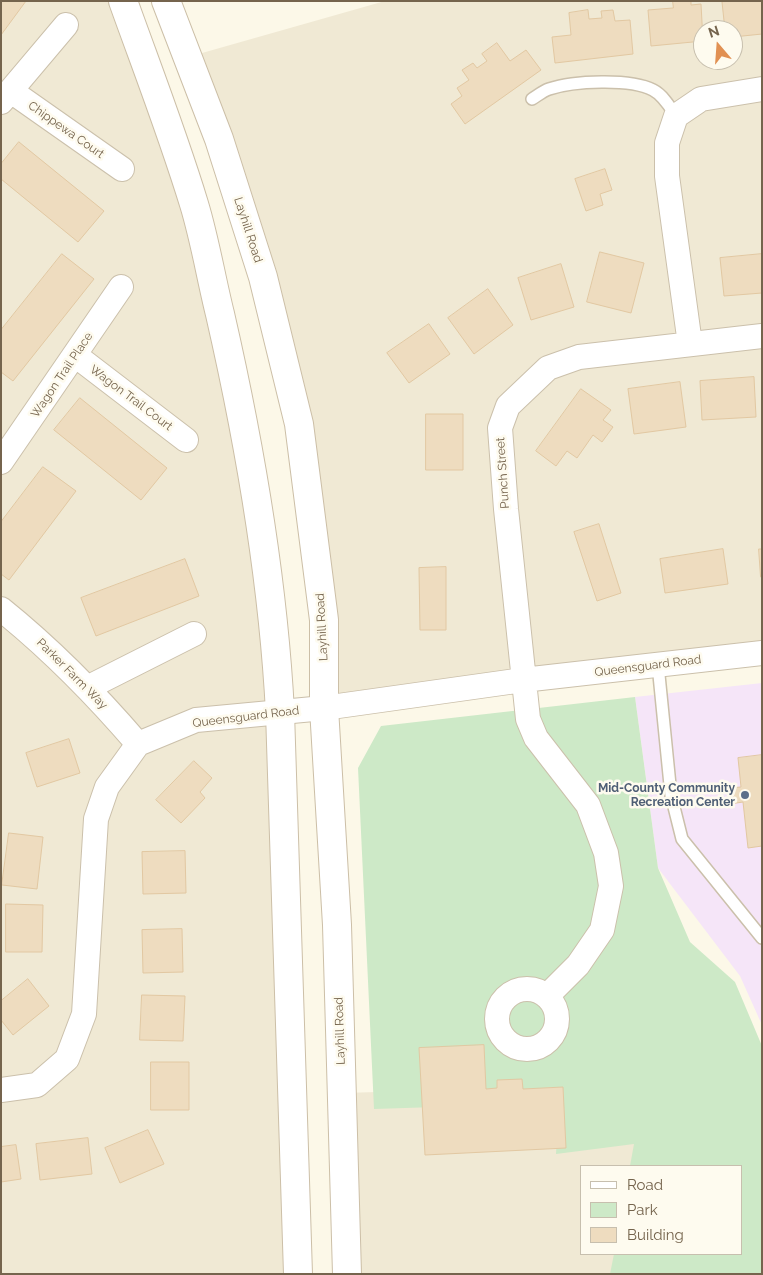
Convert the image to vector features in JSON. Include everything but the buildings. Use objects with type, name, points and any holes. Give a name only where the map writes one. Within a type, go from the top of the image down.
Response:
[{"type":"main road","points":[[123,1],[168,123],[194,206],[242,413],[276,641],[280,712],[298,1274]]},
{"type":"main road","name":"Layhill Road","points":[[166,1],[219,140],[263,277],[299,424],[324,620],[324,708],[337,925],[347,1274]]},
{"type":"street","points":[[6,97],[66,25]]},
{"type":"street","points":[[690,344],[667,176],[667,143],[676,116],[701,99],[762,88]]},
{"type":"street","name":"Chippewa Court","points":[[6,97],[122,169]]},
{"type":"street","name":"Wagon Trail Place","points":[[1,462],[122,287]]},
{"type":"street","name":"Punch Street","points":[[547,996],[578,965],[602,930],[610,886],[606,853],[597,824],[588,805],[536,738],[528,718],[500,428],[508,406],[548,368],[579,357],[762,336]]},
{"type":"street","name":"Wagon Trail Court","points":[[75,355],[186,440]]},
{"type":"street","name":"Parker Farm Way","points":[[1,609],[30,632],[89,687],[138,744]]},
{"type":"street","points":[[89,687],[194,634]]},
{"type":"street","name":"Queensguard Road","points":[[138,744],[196,720],[324,708],[523,680],[762,653]]},
{"type":"street","points":[[1,1090],[37,1085],[67,1059],[84,1014],[96,819],[106,787],[138,744]]},
{"type":"lane","points":[[532,99],[548,89],[571,85],[605,82],[639,86],[654,90],[676,116]]},
{"type":"lane","points":[[658,665],[671,795],[682,839],[762,938]]},
{"type":"shaded area","points":[[1,1],[123,1],[168,123],[260,524],[298,1274],[1,1274]]},
{"type":"shaded area","points":[[385,1],[762,1],[762,653],[324,708],[299,424],[188,57]]},
{"type":"shaded area","points":[[762,683],[762,1025],[740,976],[658,868],[635,697]]},
{"type":"shaded area","points":[[663,1084],[650,1165],[580,1165],[580,1255],[636,1255],[633,1274],[347,1274],[342,1093]]},
{"type":"green space","points":[[635,697],[658,868],[690,942],[735,982],[762,1046],[762,1274],[610,1274],[614,1255],[743,1255],[743,1165],[630,1165],[634,1144],[556,1154],[559,1103],[374,1109],[358,768],[381,726]]},
{"type":"place","name":"Mid-County Community Recreation Center","points":[[745,795]]}]
